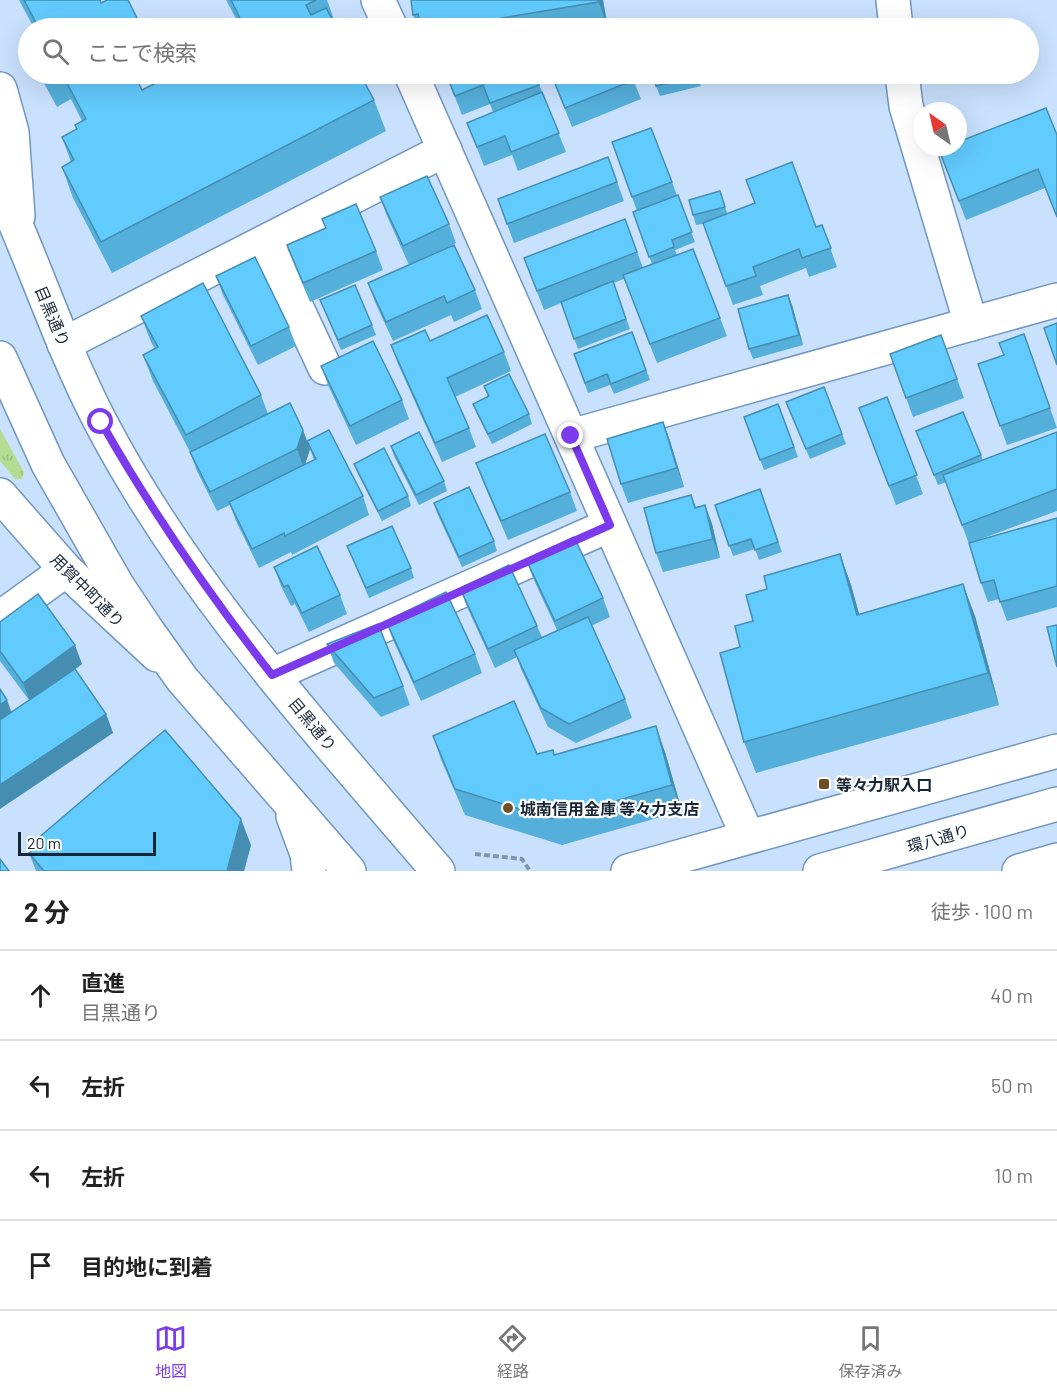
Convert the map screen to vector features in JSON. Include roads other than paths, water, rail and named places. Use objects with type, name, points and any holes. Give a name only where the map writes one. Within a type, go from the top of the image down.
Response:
[{"type":"main road","points":[[378,0],[386,18]]},
{"type":"main road","points":[[893,0],[895,18]]},
{"type":"main road","points":[[415,84],[748,837]]},
{"type":"main road","points":[[903,84],[906,106],[971,324]]},
{"type":"main road","points":[[0,89],[12,132],[19,230]]},
{"type":"main road","points":[[64,344],[445,150]]},
{"type":"main road","name":"目黒通り","points":[[0,188],[64,344],[101,422],[138,488],[218,606],[272,675],[438,871]]},
{"type":"main road","points":[[266,242],[325,368]]},
{"type":"main road","points":[[571,436],[1057,300]]},
{"type":"main road","points":[[0,358],[48,464],[117,585],[147,630],[182,679],[350,871]]},
{"type":"main road","name":"用賀中町通り","points":[[0,495],[66,570],[182,679]]},
{"type":"main road","points":[[272,675],[610,525]]},
{"type":"main road","points":[[0,618],[66,570]]},
{"type":"main road","points":[[627,871],[1057,751]]},
{"type":"main road","points":[[285,796],[307,854],[309,871]]},
{"type":"main road","name":"環八通り","points":[[820,871],[1057,804]]},
{"type":"main road","points":[[1019,871],[1057,860]]},
{"type":"place","name":"等々力駅入口","points":[[824,784]]},
{"type":"place","name":"城南信用金庫 等々力支店","points":[[508,808]]}]
